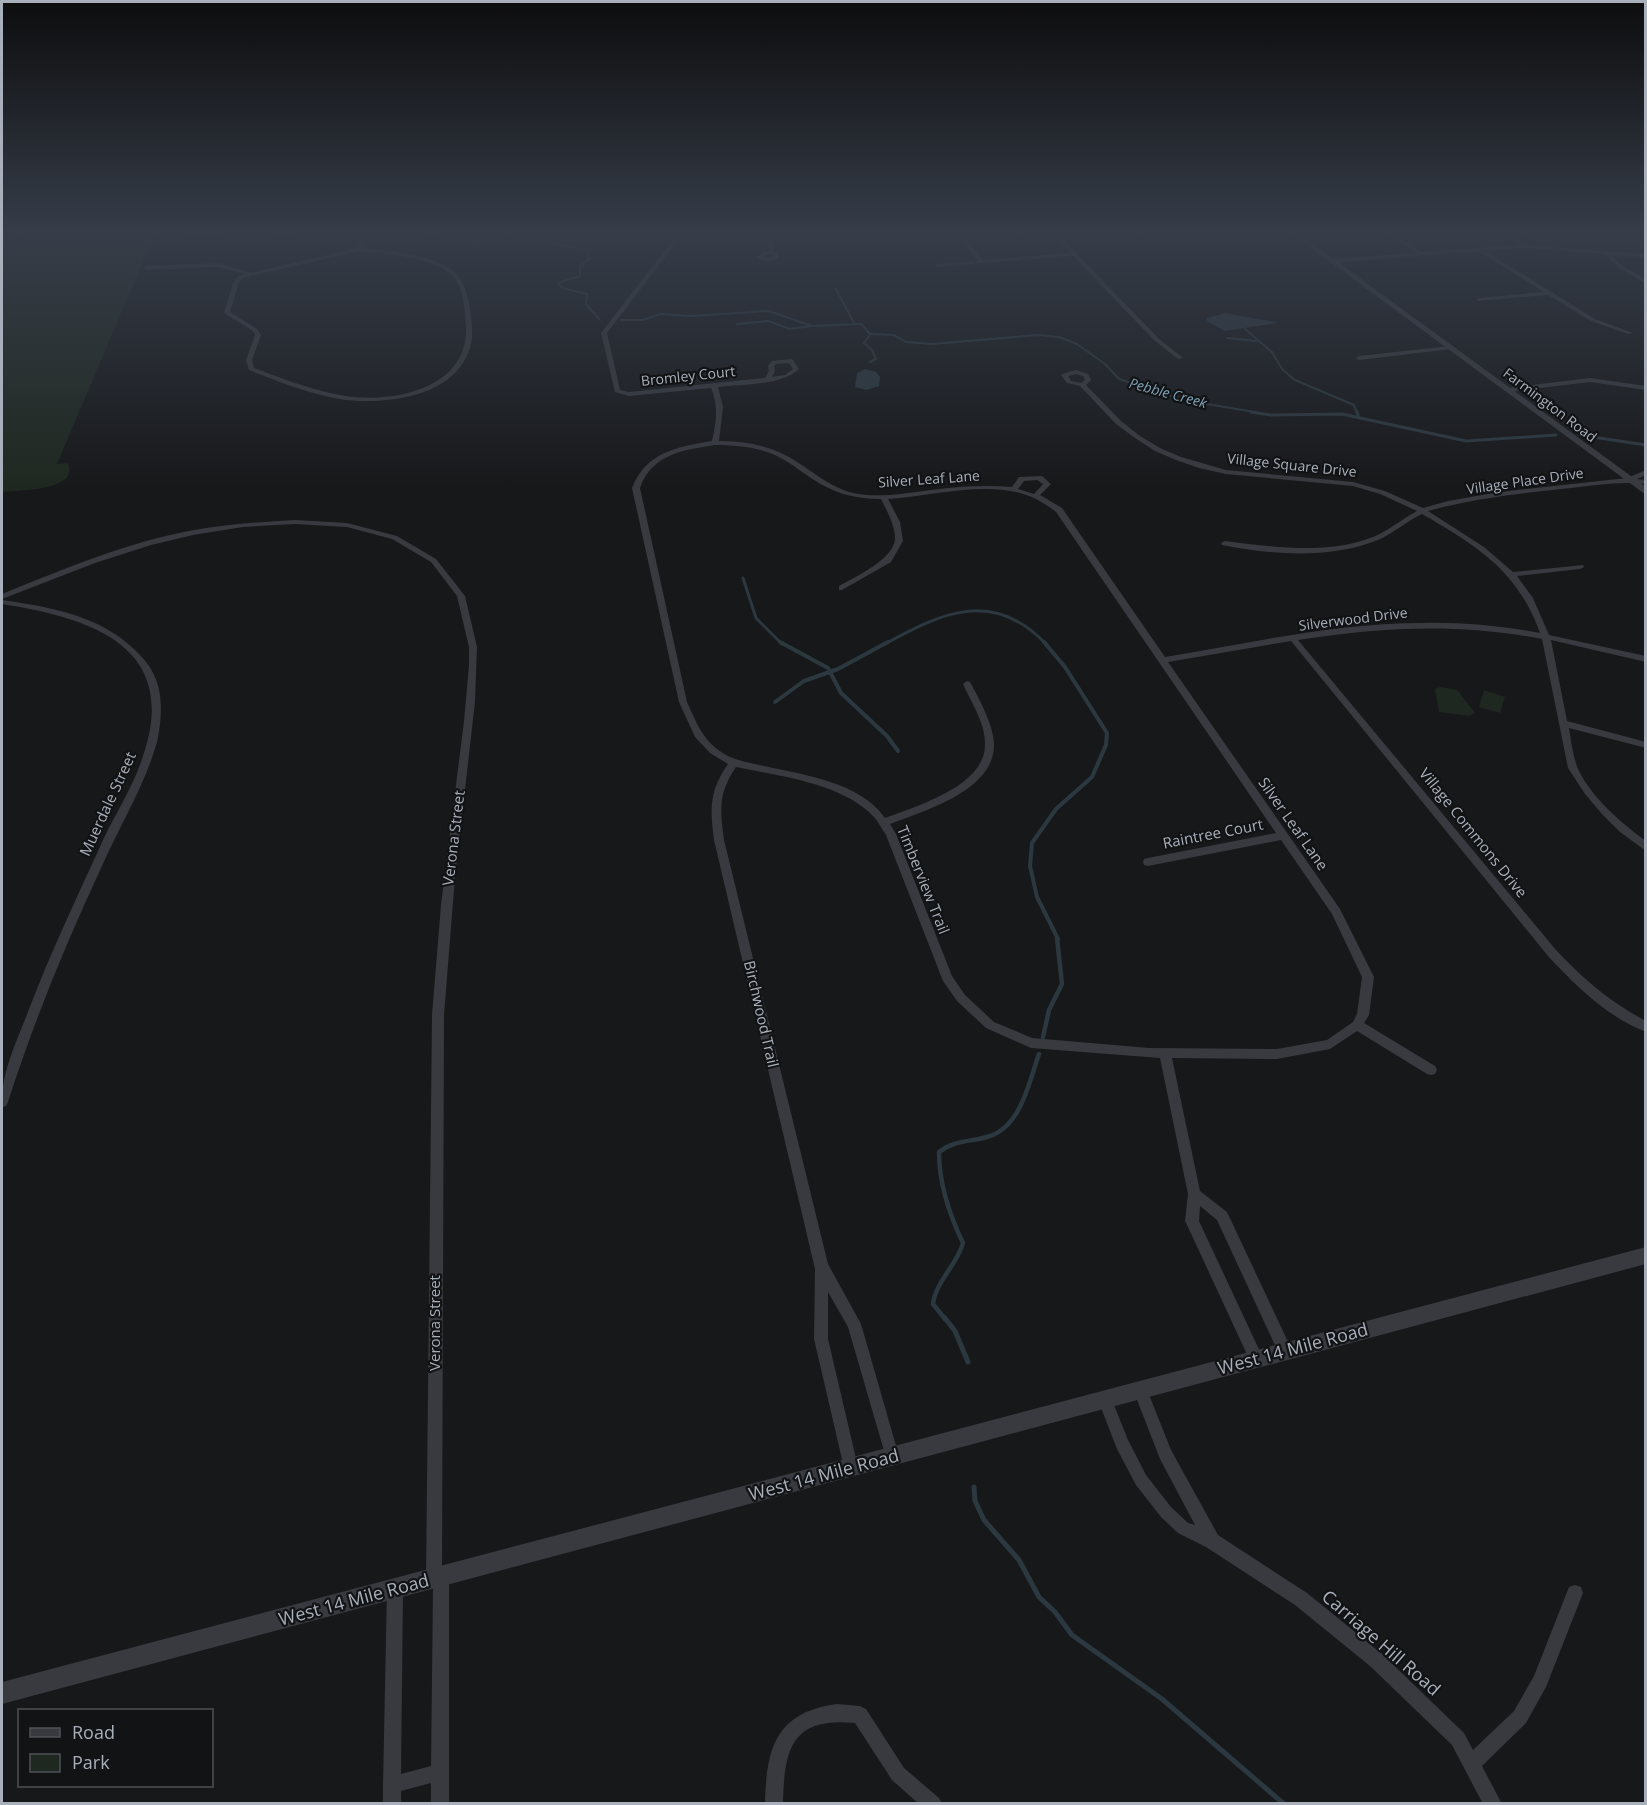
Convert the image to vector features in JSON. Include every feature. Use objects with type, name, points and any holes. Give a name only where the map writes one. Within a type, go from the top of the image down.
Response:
[{"type":"street","points":[[234,317],[255,330],[258,335],[249,360],[251,369],[356,399],[401,396],[440,382],[463,359],[467,349],[468,317]]},
{"type":"street","name":"Bromley Court","points":[[613,317],[604,333],[611,374],[618,392],[629,394],[767,380],[788,376],[796,369],[791,362],[774,362],[767,380]]},
{"type":"street","points":[[1135,317],[1157,340],[1180,358]]},
{"type":"street","name":"Farmington Road","points":[[1407,317],[1646,492]]},
{"type":"street","points":[[1589,317],[1630,333]]},
{"type":"street","points":[[1359,358],[1449,348]]},
{"type":"street","points":[[1508,390],[1590,380],[1646,388]]},
{"type":"street","name":"Village Square Drive","points":[[1082,385],[1122,428],[1183,461],[1234,473],[1352,484],[1400,498],[1425,510],[1474,543],[1512,574],[1529,597],[1547,638],[1573,768],[1585,788],[1614,824],[1646,847]]},
{"type":"street","points":[[714,386],[720,398],[721,411],[715,443]]},
{"type":"street","name":"Silver Leaf Lane","points":[[715,443],[745,445],[767,451],[787,459],[824,485],[848,494],[884,497],[973,487],[1013,490],[1048,501],[1065,518],[1336,912],[1368,977],[1363,1016],[1357,1025]]},
{"type":"street","name":"Timberview Trail","points":[[715,443],[676,451],[655,461],[638,482],[637,496],[683,702],[698,735],[713,751],[734,763],[827,784],[863,802],[883,822],[891,834],[947,978],[961,998],[990,1025],[1031,1042],[1165,1053]]},
{"type":"street","points":[[1628,480],[1646,472]]},
{"type":"street","points":[[1013,490],[1022,479],[1039,478],[1047,484],[1036,496]]},
{"type":"street","points":[[1628,480],[1646,482]]},
{"type":"street","name":"Village Place Drive","points":[[1225,543],[1261,548],[1307,549],[1355,544],[1376,538],[1398,523],[1425,510],[1469,500],[1628,480]]},
{"type":"street","points":[[842,588],[888,560],[899,541],[896,522],[884,497]]},
{"type":"street","name":"Verona Street","points":[[2,597],[103,556],[150,543],[196,532],[281,522],[324,522],[375,531],[416,546],[437,561],[458,587],[473,646],[470,707],[443,924],[438,1015],[437,1578],[440,1803]]},
{"type":"street","points":[[1512,574],[1580,567]]},
{"type":"street","name":"Muerdale Street","points":[[2,602],[66,614],[95,624],[123,641],[150,672],[158,703],[152,741],[141,776],[53,960],[16,1055],[2,1102]]},
{"type":"street","name":"Silverwood Drive","points":[[1162,660],[1376,627],[1423,625],[1482,628],[1547,638],[1646,659]]},
{"type":"street","name":"Village Commons Drive","points":[[1294,640],[1552,953],[1596,997],[1627,1018],[1646,1027]]},
{"type":"street","points":[[883,822],[965,788],[986,764],[990,747],[984,723],[967,684]]},
{"type":"street","points":[[1563,723],[1646,745]]},
{"type":"street","name":"Birchwood Trail","points":[[734,763],[721,780],[716,792],[719,840],[822,1269],[821,1339],[850,1467]]},
{"type":"street","name":"Raintree Court","points":[[1148,862],[1282,836]]},
{"type":"street","points":[[1256,1359],[1192,1221],[1194,1194],[1165,1053],[1276,1054],[1330,1044],[1357,1025],[1431,1070]]},
{"type":"street","points":[[1194,1194],[1222,1216],[1285,1351]]},
{"type":"street","name":"West 14 Mile Road","points":[[2,1693],[850,1467],[1141,1392],[1285,1351],[1646,1255]]},
{"type":"street","name":"Birchwood Trail","points":[[822,1269],[854,1324],[892,1456]]},
{"type":"street","name":"Carriage Hill Road","points":[[1141,1392],[1165,1454],[1212,1541]]},
{"type":"street","name":"Carriage Hill Road","points":[[1105,1400],[1122,1444],[1141,1480],[1166,1512],[1183,1528],[1212,1541],[1301,1599],[1376,1660],[1458,1739],[1493,1803]]},
{"type":"street","points":[[395,1590],[392,1794],[440,1772]]},
{"type":"street","points":[[1472,1764],[1520,1717],[1540,1681],[1575,1593]]},
{"type":"street","points":[[774,1803],[773,1788],[780,1746],[794,1730],[815,1714],[837,1711],[860,1715],[898,1774],[933,1803]]},
{"type":"green space","points":[[2,317],[119,317],[57,464],[68,463],[69,472],[65,479],[46,487],[2,492]]},
{"type":"green space","points":[[1440,687],[1457,690],[1475,713],[1469,716],[1439,712],[1435,689]]},
{"type":"green space","points":[[1484,690],[1505,697],[1500,713],[1479,707]]},
{"type":"shaded area","points":[[1249,317],[1277,323],[1225,331],[1207,321],[1207,318]]},
{"type":"shaded area","points":[[865,369],[876,372],[880,377],[879,386],[866,390],[855,387],[857,373]]},
{"type":"waterway","name":"Pebble Creek","points":[[621,320],[643,320],[651,317]]},
{"type":"waterway","name":"Pebble Creek","points":[[787,317],[812,326]]},
{"type":"waterway","points":[[851,317],[854,323]]},
{"type":"waterway","points":[[737,324],[768,321],[790,329],[812,326]]},
{"type":"waterway","name":"Pebble Creek","points":[[812,326],[861,324],[870,334],[894,335],[906,342],[932,344],[1038,335],[1059,337],[1077,344],[1105,364],[1119,379],[1184,400],[1260,413]]},
{"type":"waterway","points":[[1245,329],[1272,352],[1282,369],[1295,380],[1354,405],[1357,413]]},
{"type":"waterway","points":[[870,335],[864,343],[872,350],[876,359],[870,362]]},
{"type":"waterway","points":[[1227,338],[1256,341]]},
{"type":"waterway","name":"Pebble Creek","points":[[1251,412],[1271,415],[1342,414],[1359,418]]},
{"type":"waterway","name":"Pebble Creek","points":[[1357,412],[1359,418]]},
{"type":"waterway","name":"Pebble Creek","points":[[1359,418],[1466,441],[1556,435]]},
{"type":"waterway","name":"Pebble Creek","points":[[1579,435],[1646,445]]},
{"type":"waterway","points":[[743,578],[756,618],[780,642]]},
{"type":"waterway","points":[[885,644],[927,623],[947,615],[967,611],[987,611],[1007,616],[1026,627],[1045,643]]},
{"type":"waterway","points":[[780,642],[828,668],[830,672]]},
{"type":"waterway","points":[[830,672],[888,642]]},
{"type":"waterway","points":[[1045,643],[1065,667],[1107,733],[1106,745],[1092,777],[1056,809],[1032,843],[1030,866],[1037,897],[1058,939]]},
{"type":"waterway","points":[[775,702],[804,681],[830,672]]},
{"type":"waterway","points":[[830,672],[841,693],[887,736],[898,751]]},
{"type":"waterway","points":[[1043,1037],[1049,1010],[1062,984],[1057,938]]},
{"type":"waterway","points":[[945,1319],[933,1304],[938,1288],[963,1243],[946,1199],[939,1152],[956,1143],[987,1137],[999,1132],[1008,1124],[1022,1103],[1039,1054]]},
{"type":"waterway","points":[[944,1317],[955,1331],[968,1362]]},
{"type":"waterway","points":[[974,1487],[975,1501],[984,1520],[1019,1560],[1039,1597],[1055,1612],[1072,1635],[1162,1699],[1284,1804]]}]
